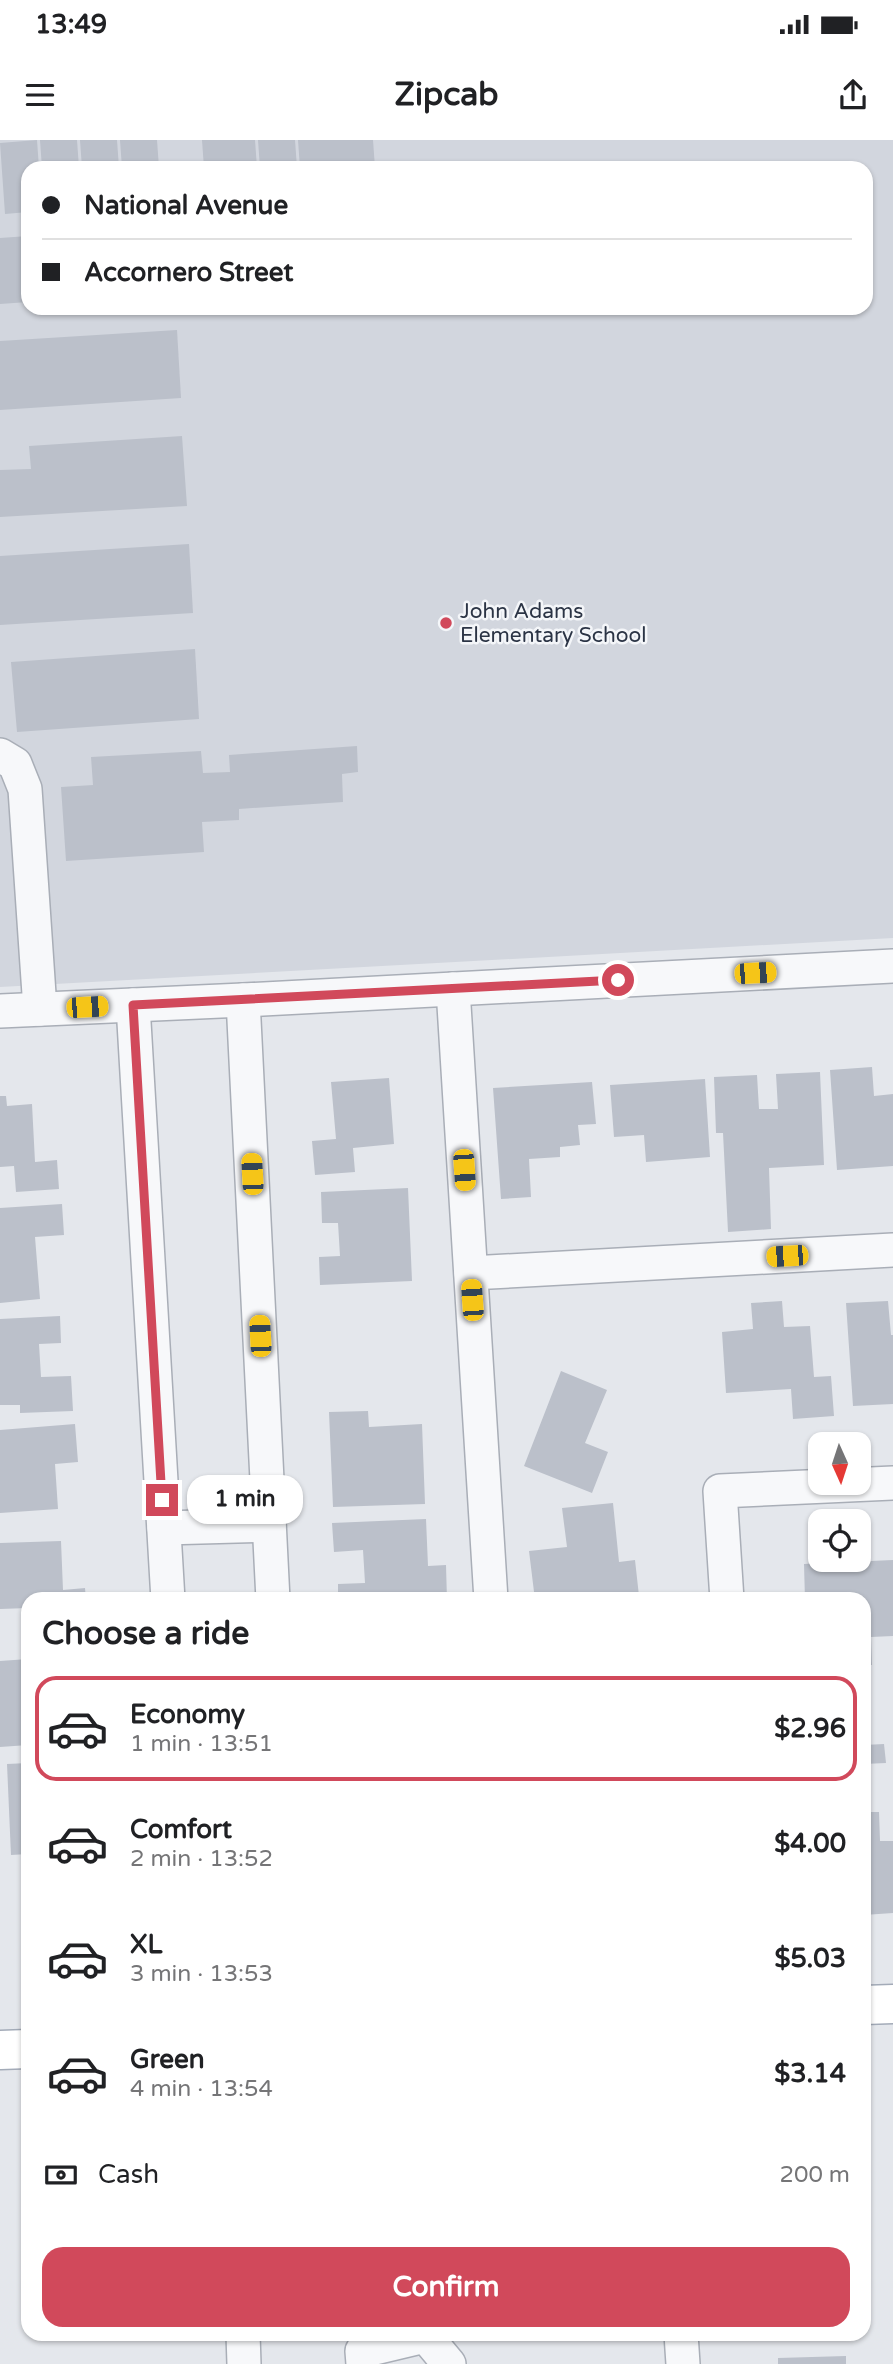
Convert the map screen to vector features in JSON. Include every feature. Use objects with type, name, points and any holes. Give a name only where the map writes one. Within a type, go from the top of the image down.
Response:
[{"type":"main road","points":[[871,2005],[893,2004]]},
{"type":"main road","points":[[0,2050],[21,2049]]},
{"type":"street","points":[[0,755],[15,764],[25,789],[40,1009]]},
{"type":"street","points":[[0,1011],[893,966]]},
{"type":"street","points":[[453,989],[491,1592]]},
{"type":"street","points":[[243,1000],[273,1592]]},
{"type":"street","points":[[133,1005],[168,1592]]},
{"type":"street","points":[[471,1273],[893,1250]]},
{"type":"street","points":[[726,1592],[720,1491],[893,1482]]},
{"type":"street","points":[[164,1528],[269,1525]]},
{"type":"street","points":[[243,2341],[244,2364]]},
{"type":"street","points":[[363,2364],[362,2351],[401,2341]]},
{"type":"street","points":[[430,2341],[449,2364]]},
{"type":"street","points":[[681,2341],[683,2364]]},
{"type":"shaded area","name":"John Adams Elementary School","points":[[0,140],[893,140],[893,938],[0,987]]},
{"type":"building","points":[[37,140],[38,161],[21,161],[21,213],[5,214],[0,143]]},
{"type":"building","points":[[40,140],[77,140],[78,161],[42,161]]},
{"type":"building","points":[[80,140],[117,140],[118,161],[82,161]]},
{"type":"building","points":[[120,140],[157,140],[158,161],[122,161]]},
{"type":"building","points":[[202,140],[255,140],[256,161],[204,161]]},
{"type":"building","points":[[258,140],[295,140],[296,161],[260,161]]},
{"type":"building","points":[[298,140],[373,140],[374,161],[300,161]]},
{"type":"building","points":[[21,236],[21,302],[0,304],[0,238]]},
{"type":"building","points":[[177,330],[181,398],[0,410],[0,341]]},
{"type":"building","points":[[182,436],[187,506],[0,517],[0,470],[31,469],[29,446]]},
{"type":"building","points":[[189,544],[193,613],[0,625],[0,556]]},
{"type":"building","points":[[195,649],[199,719],[17,732],[11,662]]},
{"type":"building","points":[[357,746],[358,772],[342,774],[343,802],[239,809],[239,820],[202,822],[204,852],[66,861],[61,787],[93,785],[91,757],[201,751],[203,773],[230,772],[229,755]]},
{"type":"building","points":[[872,1067],[874,1096],[893,1094],[893,1166],[837,1170],[830,1070]]},
{"type":"building","points":[[820,1072],[824,1165],[769,1168],[771,1229],[728,1232],[723,1133],[716,1133],[714,1077],[757,1075],[759,1109],[778,1109],[776,1074]]},
{"type":"building","points":[[389,1078],[394,1144],[353,1148],[355,1172],[315,1175],[312,1141],[336,1139],[331,1082]]},
{"type":"building","points":[[705,1079],[710,1157],[646,1162],[644,1135],[614,1137],[610,1085]]},
{"type":"building","points":[[592,1082],[596,1124],[578,1125],[580,1145],[560,1147],[560,1157],[529,1159],[531,1197],[501,1199],[493,1088]]},
{"type":"building","points":[[0,1096],[6,1096],[7,1106],[32,1104],[35,1162],[57,1160],[59,1189],[16,1192],[14,1166],[0,1167]]},
{"type":"building","points":[[408,1188],[412,1281],[320,1285],[319,1257],[340,1256],[338,1223],[322,1223],[321,1192]]},
{"type":"building","points":[[62,1204],[64,1235],[35,1237],[40,1299],[0,1303],[0,1208]]},
{"type":"building","points":[[782,1301],[784,1327],[810,1326],[814,1377],[831,1376],[834,1416],[793,1419],[791,1389],[726,1393],[722,1332],[753,1329],[751,1303]]},
{"type":"building","points":[[888,1301],[893,1335],[893,1404],[853,1406],[846,1303]]},
{"type":"building","points":[[60,1316],[61,1343],[39,1344],[41,1377],[71,1376],[73,1411],[20,1413],[20,1405],[0,1405],[0,1319]]},
{"type":"building","points":[[561,1371],[607,1390],[585,1443],[608,1452],[592,1493],[524,1466]]},
{"type":"building","points":[[368,1411],[369,1427],[422,1424],[425,1504],[333,1507],[329,1412]]},
{"type":"building","points":[[75,1424],[78,1462],[55,1464],[58,1509],[0,1513],[0,1430]]},
{"type":"building","points":[[613,1503],[619,1562],[635,1560],[639,1592],[534,1592],[529,1551],[567,1547],[562,1508]]},
{"type":"building","points":[[426,1519],[428,1566],[446,1565],[447,1592],[338,1592],[338,1584],[365,1583],[363,1550],[334,1552],[332,1523]]},
{"type":"building","points":[[61,1541],[63,1590],[85,1588],[85,1592],[21,1592],[21,1608],[0,1609],[0,1543]]},
{"type":"building","points":[[893,1560],[893,1636],[871,1637],[871,1592],[805,1592],[804,1564],[808,1564],[808,1572],[871,1572],[871,1561]]},
{"type":"building","points":[[21,1660],[21,1746],[0,1747],[0,1661]]},
{"type":"building","points":[[884,1744],[886,1763],[871,1764],[871,1745]]},
{"type":"building","points":[[21,1763],[21,1854],[11,1855],[7,1764]]},
{"type":"building","points":[[871,1812],[879,1812],[880,1841],[893,1841],[893,1913],[871,1915]]},
{"type":"building","points":[[846,2356],[846,2364],[778,2364],[778,2358]]},
{"type":"place","name":"John Adams Elementary School","points":[[446,623]]},
{"type":"route","points":[[162,1500],[133,1005],[618,980]]}]
